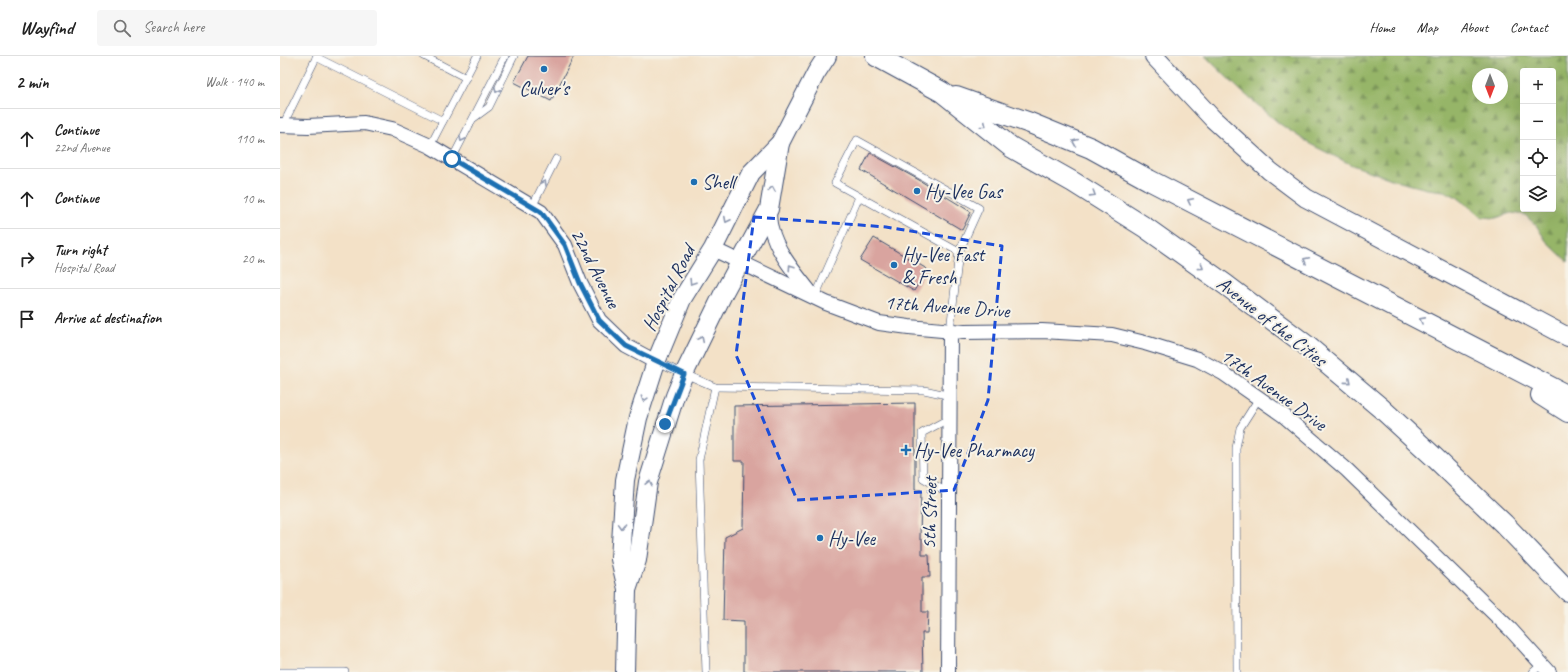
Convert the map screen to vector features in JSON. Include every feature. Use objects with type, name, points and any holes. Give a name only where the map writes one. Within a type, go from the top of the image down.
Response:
[{"type":"main road","name":"Avenue of the Cities","points":[[876,56],[942,92],[1030,123],[1091,148],[1149,180],[1568,396]]},
{"type":"main road","name":"Avenue of the Cities","points":[[942,92],[1011,147],[1073,182],[1167,242],[1306,345],[1382,409],[1434,457],[1504,524],[1568,591]]},
{"type":"main road","name":"Avenue of the Cities","points":[[1442,331],[1568,412]]},
{"type":"street","name":"Hospital Road","points":[[625,672],[626,589],[620,559],[625,480],[638,418],[656,362],[682,299],[713,249],[751,173],[780,143],[816,73],[827,56]]},
{"type":"street","points":[[1154,56],[1213,119],[1270,171],[1306,198],[1568,337]]},
{"type":"street","name":"22nd Avenue","points":[[281,125],[308,126],[364,123],[392,129],[430,146],[541,212],[565,245],[580,283],[599,320],[626,346],[656,362]]},
{"type":"street","name":"Hospital Road","points":[[626,589],[637,560],[642,518],[650,475],[665,424],[684,374],[740,262],[769,209],[780,143]]},
{"type":"street","points":[[769,209],[771,228],[777,243],[792,269],[815,298]]},
{"type":"street","name":"17th Avenue Drive","points":[[713,249],[846,312],[879,323],[950,331],[1071,332],[1119,337],[1145,342],[1197,360],[1223,373],[1283,415],[1347,470],[1506,625],[1541,669]]},
{"type":"street","name":"5th Street","points":[[948,672],[951,417],[950,331]]},
{"type":"lane","points":[[424,56],[466,78]]},
{"type":"lane","points":[[430,146],[477,56]]},
{"type":"lane","points":[[452,159],[505,56]]},
{"type":"lane","points":[[472,119],[488,107],[514,56]]},
{"type":"lane","points":[[281,125],[317,57],[443,121]]},
{"type":"lane","points":[[950,331],[960,252],[979,208],[857,140],[835,183],[960,252]]},
{"type":"lane","points":[[532,207],[556,159]]},
{"type":"lane","points":[[815,298],[859,197]]},
{"type":"lane","points":[[656,362],[715,387],[924,390],[951,396]]},
{"type":"lane","points":[[706,672],[699,460],[715,387]]},
{"type":"lane","points":[[1237,672],[1236,448],[1240,428],[1259,398]]},
{"type":"lane","points":[[950,494],[923,478],[922,433],[951,417]]},
{"type":"lane","points":[[280,672],[345,672]]},
{"type":"highlighted area","points":[[754,217],[886,227],[1002,246],[988,400],[954,490],[797,500],[736,355]]},
{"type":"green space","points":[[1205,56],[1568,56],[1568,262],[1546,241],[1536,225],[1525,215],[1511,213],[1496,218],[1482,217],[1457,197],[1444,191],[1427,189],[1400,182],[1352,165],[1310,144],[1280,124],[1240,90]]},
{"type":"building","name":"Culver's","points":[[528,56],[574,56],[551,101],[514,82]]},
{"type":"building","name":"Hy-Vee Gas","points":[[870,153],[919,180],[971,212],[962,230],[861,170]]},
{"type":"building","name":"Hy-Vee Fast & Fresh","points":[[874,238],[927,269],[914,291],[860,260]]},
{"type":"building","name":"Hy-Vee","points":[[915,403],[915,490],[921,490],[920,539],[922,539],[922,555],[929,555],[930,577],[922,577],[922,612],[928,612],[927,633],[922,633],[923,672],[744,672],[744,621],[723,620],[725,537],[743,528],[744,461],[734,461],[734,406]]},
{"type":"place","name":"Culver's","points":[[544,69]]},
{"type":"place","name":"Shell","points":[[694,182]]},
{"type":"place","name":"Hy-Vee Gas","points":[[917,191]]},
{"type":"place","name":"Hy-Vee Fast & Fresh","points":[[894,265]]},
{"type":"place","name":"Hy-Vee Pharmacy","points":[[906,450]]},
{"type":"place","name":"Hy-Vee","points":[[820,538]]},
{"type":"route","points":[[452,159],[541,212],[565,245],[580,283],[599,320],[626,346],[656,362],[684,374],[674,396],[665,424]]}]
